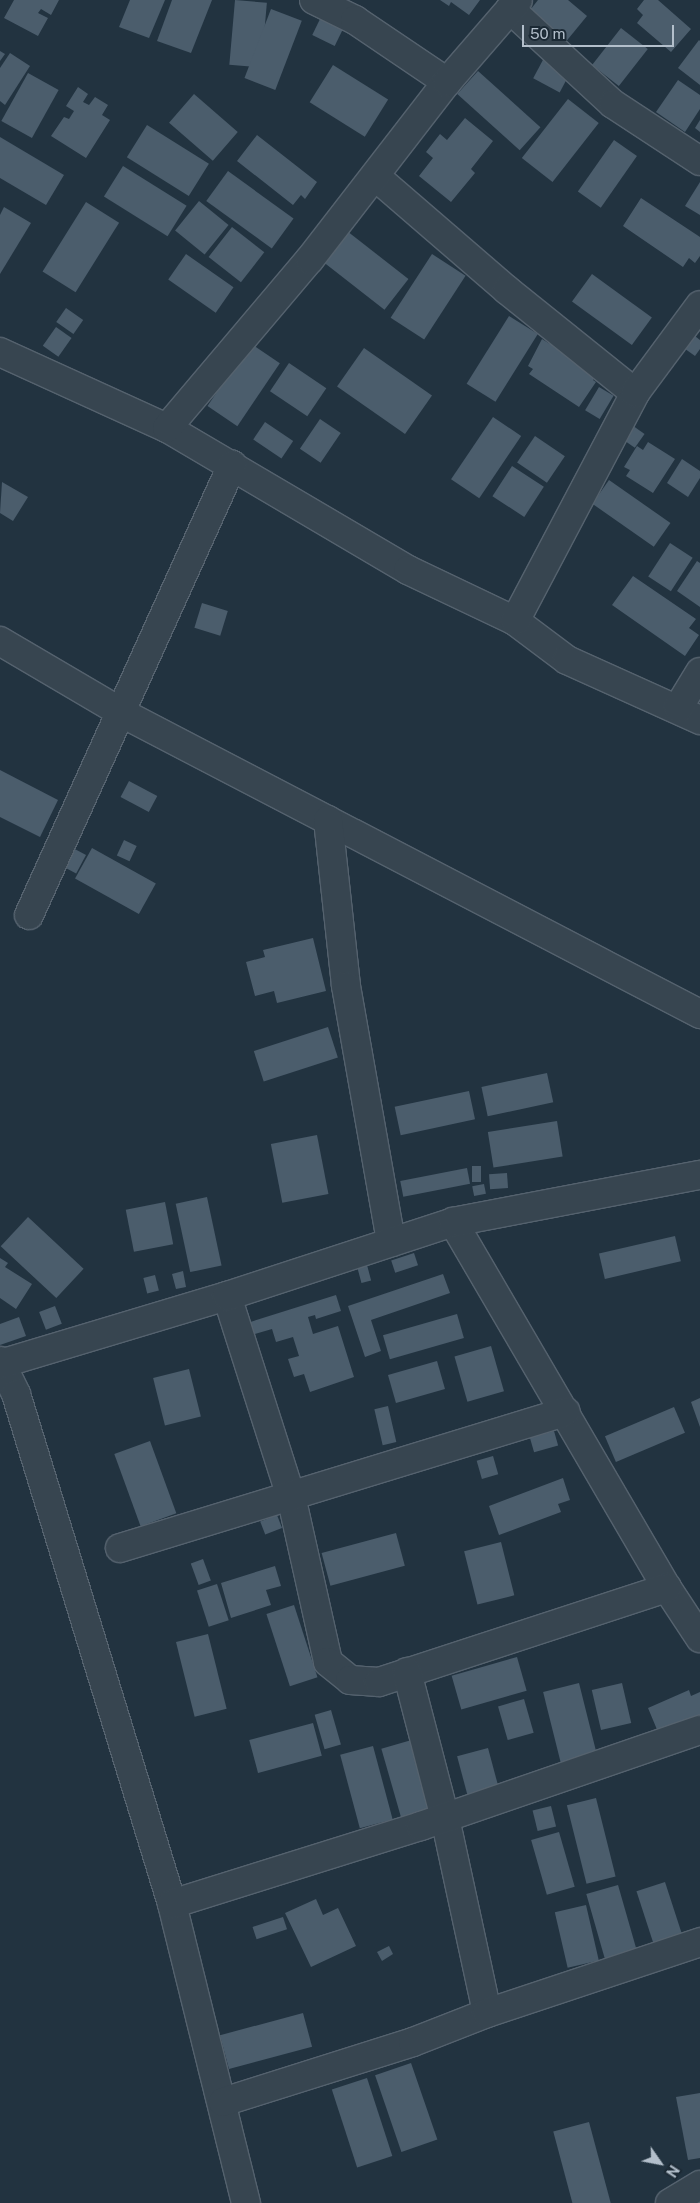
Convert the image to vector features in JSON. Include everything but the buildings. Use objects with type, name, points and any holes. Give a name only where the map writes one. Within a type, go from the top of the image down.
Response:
[{"type":"street","points":[[314,0],[355,20],[447,82]]},
{"type":"street","points":[[167,428],[310,259],[447,82],[514,5],[613,104],[700,161]]},
{"type":"street","points":[[375,176],[507,290],[636,393]]},
{"type":"street","points":[[515,621],[636,393],[700,306]]},
{"type":"street","points":[[0,352],[167,428],[408,570],[515,621],[567,660],[689,714],[700,672]]},
{"type":"street","points":[[29,915],[122,714],[232,465]]},
{"type":"street","points":[[0,641],[122,714],[700,1014]]},
{"type":"street","points":[[328,820],[346,986],[390,1242]]},
{"type":"street","points":[[246,2203],[223,2102],[172,1904],[16,1394],[1,1363],[227,1296],[453,1222],[700,1175]]},
{"type":"street","points":[[453,1222],[566,1412],[667,1588],[700,1638]]},
{"type":"street","points":[[227,1296],[291,1496],[328,1662],[350,1680],[379,1682],[667,1588]]},
{"type":"street","points":[[0,1420],[16,1394]]},
{"type":"street","points":[[120,1548],[566,1412]]},
{"type":"street","points":[[407,1672],[445,1818],[487,2014]]},
{"type":"street","points":[[172,1904],[445,1818],[700,1730]]},
{"type":"street","points":[[223,2102],[413,2042],[487,2014],[700,1942]]},
{"type":"street","points":[[670,2203],[700,2185]]}]
